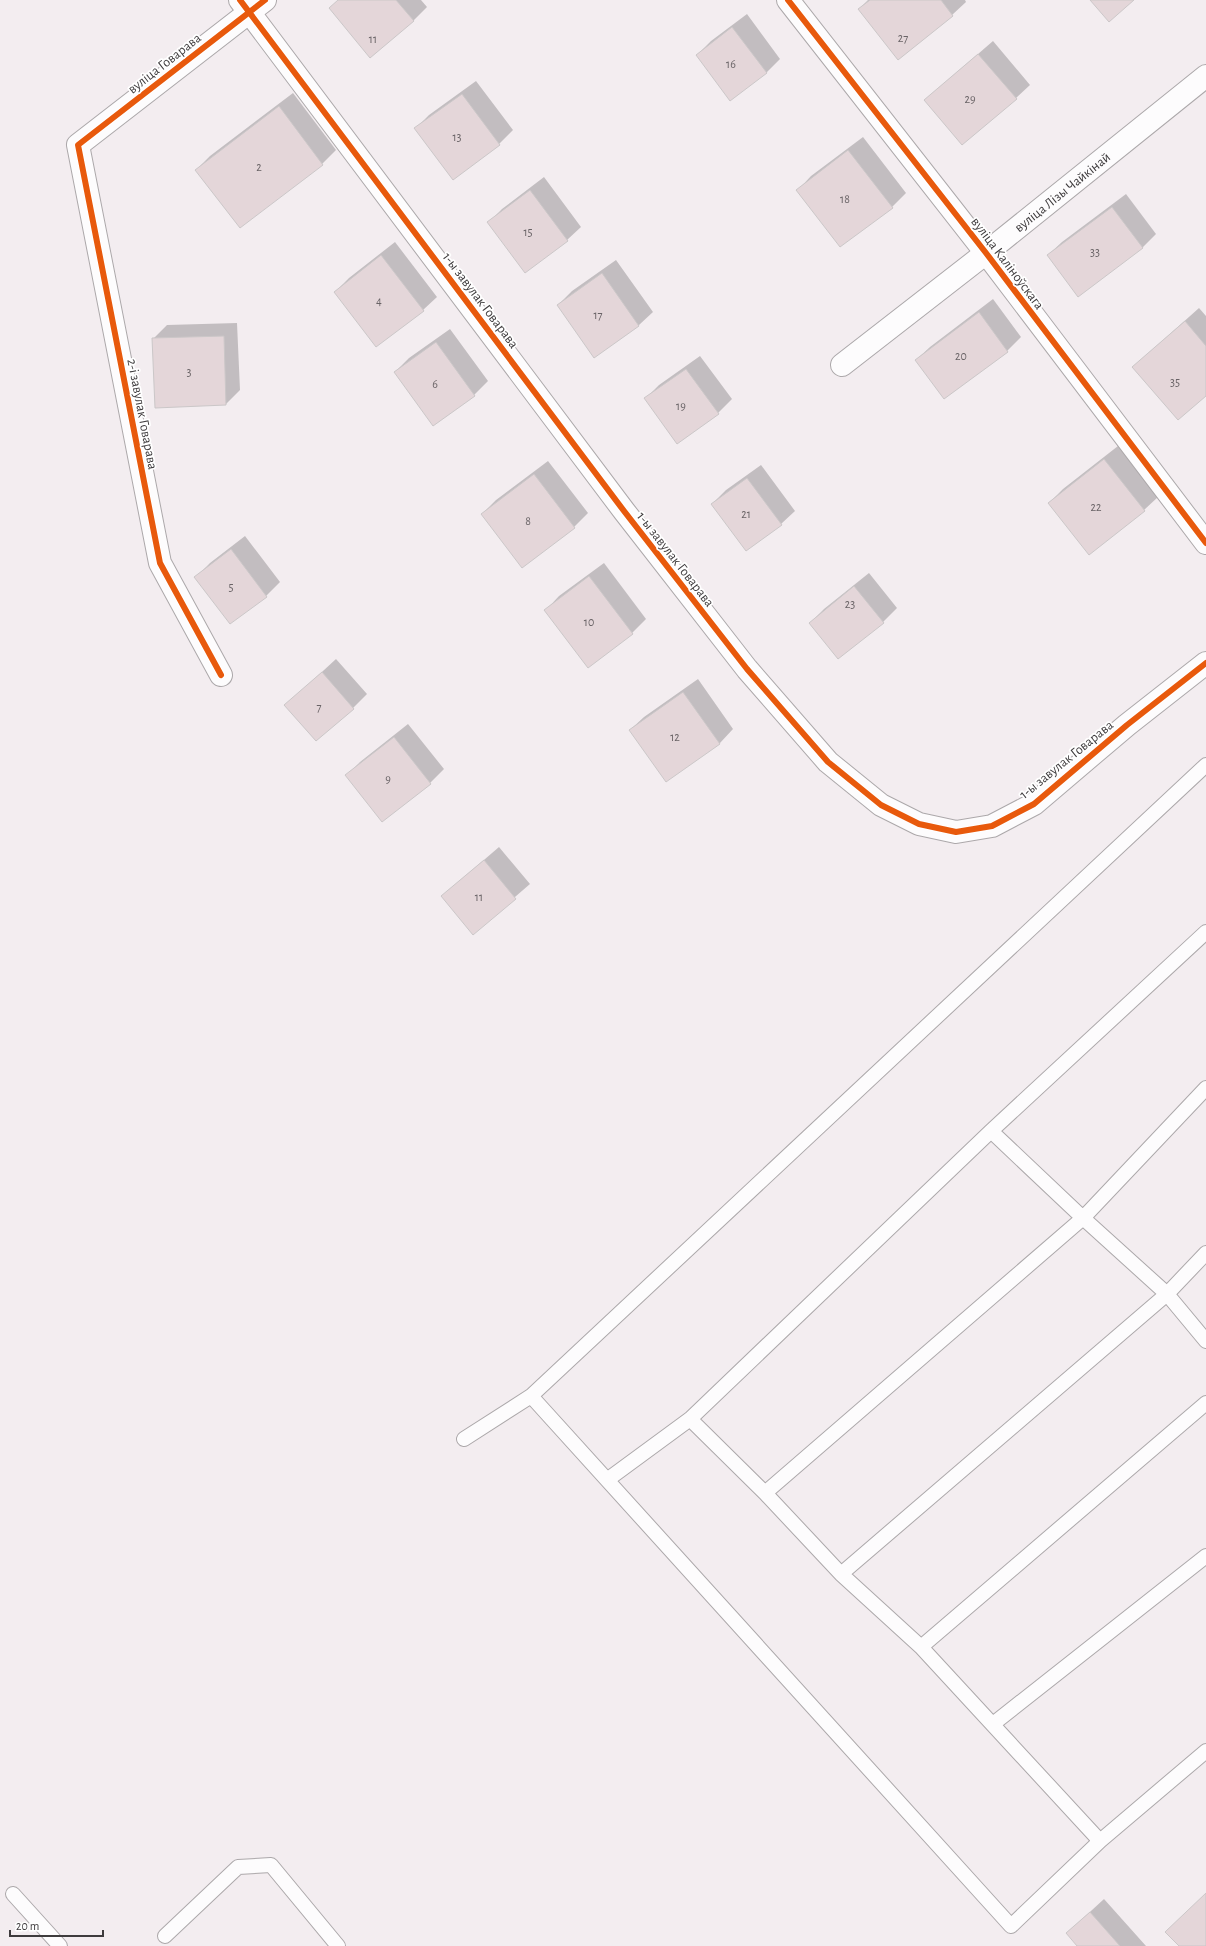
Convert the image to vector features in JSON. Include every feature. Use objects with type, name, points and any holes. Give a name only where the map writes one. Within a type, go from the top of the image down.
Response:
[{"type":"street","name":"вуліца Каліноўскага","points":[[788,0],[986,253],[1206,543]]},
{"type":"street","name":"вуліца Говарава","points":[[78,145],[251,4]]},
{"type":"street","name":"1-ы завулак Говарава","points":[[251,4],[619,504],[742,663],[828,762],[881,805],[919,824],[956,832],[992,826],[1034,804],[1127,725],[1206,663]]},
{"type":"street","name":"вуліца Лізы Чайкінай","points":[[842,365],[986,253],[1206,76]]},
{"type":"street","name":"2-і завулак Говарава","points":[[78,145],[160,563],[221,675]]},
{"type":"lane","points":[[464,1439],[531,1396],[1206,764]]},
{"type":"lane","points":[[607,1480],[690,1419],[991,1131],[1206,932]]},
{"type":"lane","points":[[765,1493],[1082,1218],[1206,1088]]},
{"type":"lane","points":[[991,1131],[1082,1218],[1167,1294],[1206,1341]]},
{"type":"lane","points":[[841,1574],[1167,1294],[1206,1253]]},
{"type":"lane","points":[[531,1396],[1011,1926],[1100,1841],[1206,1751]]},
{"type":"lane","points":[[921,1647],[1206,1403]]},
{"type":"lane","points":[[690,1419],[765,1493],[841,1574],[921,1647],[1100,1841]]},
{"type":"lane","points":[[992,1724],[1206,1556]]},
{"type":"lane","points":[[165,1936],[238,1867],[271,1865],[338,1946]]},
{"type":"lane","points":[[13,1894],[60,1946]]},
{"type":"building","points":[[338,0],[396,0],[414,21],[370,58],[329,8]]},
{"type":"building","points":[[870,0],[941,0],[953,16],[898,60],[858,9]]},
{"type":"building","points":[[1090,0],[1134,0],[1109,22]]},
{"type":"building","points":[[732,27],[767,73],[730,101],[696,55]]},
{"type":"building","points":[[978,54],[1017,99],[962,145],[924,100]]},
{"type":"building","points":[[462,94],[500,145],[453,180],[414,128]]},
{"type":"building","points":[[279,106],[323,165],[240,228],[195,170]]},
{"type":"building","points":[[848,150],[893,208],[840,247],[796,190]]},
{"type":"building","points":[[530,190],[568,241],[525,273],[487,222]]},
{"type":"building","points":[[1112,207],[1143,248],[1078,297],[1047,255]]},
{"type":"building","points":[[381,255],[424,311],[376,347],[334,292]]},
{"type":"building","points":[[602,273],[639,326],[594,358],[557,305]]},
{"type":"building","points":[[979,312],[1008,352],[944,399],[915,360]]},
{"type":"building","points":[[1185,321],[1206,346],[1206,396],[1178,420],[1132,367]]},
{"type":"building","points":[[224,336],[226,405],[155,408],[152,338]]},
{"type":"building","points":[[436,342],[475,396],[433,426],[394,372]]},
{"type":"building","points":[[686,369],[719,414],[677,444],[644,398]]},
{"type":"building","points":[[1104,459],[1145,511],[1089,555],[1048,503]]},
{"type":"building","points":[[534,474],[575,528],[522,568],[481,514]]},
{"type":"building","points":[[747,478],[782,525],[746,551],[711,504]]},
{"type":"building","points":[[231,549],[267,597],[230,624],[194,577]]},
{"type":"building","points":[[589,576],[633,634],[588,668],[544,610]]},
{"type":"building","points":[[854,586],[884,623],[838,659],[809,623]]},
{"type":"building","points":[[322,672],[354,709],[316,741],[284,705]]},
{"type":"building","points":[[683,692],[720,744],[666,782],[629,730]]},
{"type":"building","points":[[394,737],[431,784],[382,822],[345,775]]},
{"type":"building","points":[[484,860],[516,899],[473,935],[441,896]]},
{"type":"building","points":[[1206,1893],[1206,1946],[1179,1946],[1165,1932]]},
{"type":"building","points":[[1090,1912],[1120,1946],[1077,1946],[1066,1933]]},
{"type":"cycle path","points":[[240,0],[624,511],[747,669],[828,762],[881,805],[919,824],[956,832],[992,826],[1034,804],[1127,725],[1206,663]]},
{"type":"cycle path","points":[[221,675],[160,563],[78,145],[265,0]]},
{"type":"cycle path","points":[[788,0],[986,253],[1206,543]]}]
